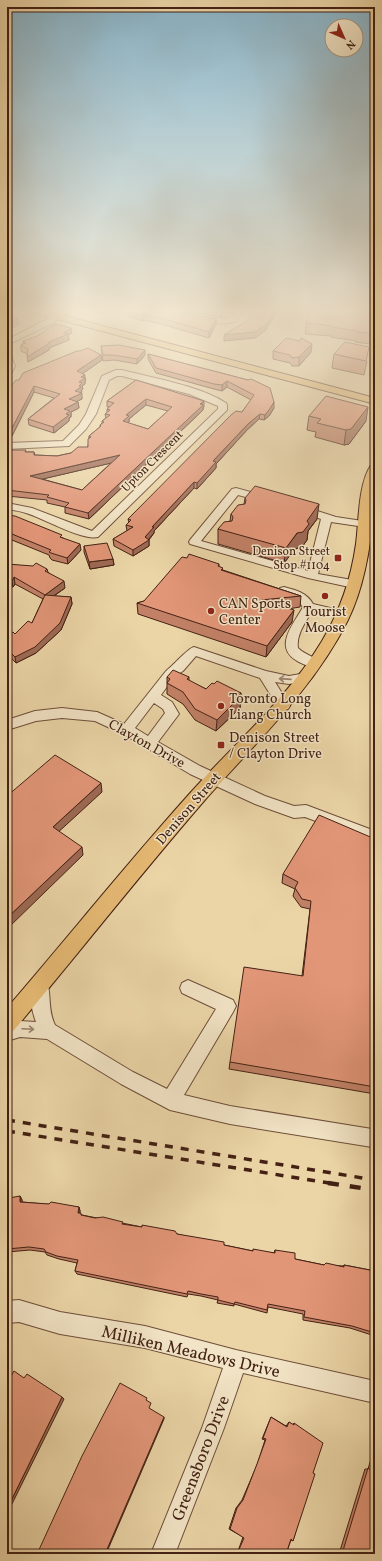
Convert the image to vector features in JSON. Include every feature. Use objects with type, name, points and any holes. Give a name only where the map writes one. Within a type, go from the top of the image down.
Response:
[{"type":"main road","points":[[300,381],[375,401]]},
{"type":"main road","name":"Denison Street","points":[[7,1023],[124,882],[214,778],[283,706],[306,677],[326,648],[343,615],[354,584],[365,524],[370,479],[375,468]]},
{"type":"street","name":"Upton Crescent","points":[[7,446],[66,444],[83,427],[91,414],[104,381]]},
{"type":"street","name":"Upton Crescent","points":[[7,506],[28,510],[54,519],[79,531],[94,535],[222,410],[223,404],[220,401],[150,381]]},
{"type":"street","points":[[274,501],[236,491],[194,542],[312,576],[354,584]]},
{"type":"street","points":[[230,498],[250,504]]},
{"type":"street","points":[[289,505],[334,520],[365,524]]},
{"type":"street","points":[[220,511],[233,515]]},
{"type":"street","points":[[312,576],[327,517]]},
{"type":"street","points":[[207,527],[220,531]]},
{"type":"street","points":[[271,587],[301,596],[306,600],[309,607]]},
{"type":"street","points":[[309,607],[343,615]]},
{"type":"street","points":[[309,607],[291,639],[291,646],[295,654],[315,664]]},
{"type":"street","points":[[126,730],[154,697],[170,674],[179,668],[194,651],[264,675],[289,680],[306,677]]},
{"type":"street","points":[[264,675],[276,692],[283,706]]},
{"type":"street","points":[[150,743],[172,714],[171,708],[167,704],[154,697]]},
{"type":"street","name":"Clayton Drive","points":[[7,725],[35,716],[62,713],[97,717],[126,730],[195,770],[260,800],[294,812],[306,811],[375,837]]},
{"type":"street","points":[[40,984],[41,1013],[49,1031]]},
{"type":"street","points":[[170,1101],[227,1006],[188,988]]},
{"type":"street","points":[[7,1033],[20,1029],[49,1031],[170,1101],[230,1116],[372,1138]]},
{"type":"street","name":"Milliken Meadows Drive","points":[[7,1312],[20,1311],[60,1323],[145,1337],[236,1361],[375,1392]]},
{"type":"street","name":"Greensboro Drive","points":[[163,1554],[213,1428],[236,1361]]},
{"type":"building","points":[[15,381],[81,381],[79,382],[82,383],[79,386],[81,387],[75,391],[82,393],[69,399],[78,402],[64,409],[70,411],[66,414],[69,415],[53,427],[28,419],[60,394],[34,386],[11,430],[7,430],[7,393]]},
{"type":"building","points":[[135,381],[204,401],[200,404],[203,405],[88,513],[65,507],[69,503],[47,497],[49,495],[7,490],[7,450],[26,450],[25,452],[34,452],[34,455],[57,456],[71,453],[78,447],[88,447],[88,439],[91,437],[89,436],[101,426],[100,425],[104,422],[102,421],[110,415],[105,414],[110,410],[107,409],[114,403],[107,401]],"holes":[[[146,399],[172,407],[148,429],[123,421],[129,416],[126,415]],[[120,455],[82,490],[30,476]]]},
{"type":"building","points":[[203,381],[255,381],[270,388],[274,402],[265,415],[260,414],[248,424],[213,461],[216,462],[197,483],[194,482],[152,527],[154,527],[145,537],[149,540],[133,550],[113,539],[133,527],[126,525],[131,520],[128,519],[231,415],[236,411],[242,412],[254,395],[227,381],[222,385]]},
{"type":"building","points":[[326,396],[368,407],[351,429],[346,430],[317,423],[321,419],[309,416]]},
{"type":"building","points":[[255,486],[319,504],[307,521],[309,524],[303,532],[297,533],[286,548],[218,529],[224,522],[232,521],[233,517],[231,514],[238,505],[245,504],[245,498]]},
{"type":"building","points":[[7,515],[15,516],[62,535],[60,537],[80,544],[67,558],[51,553],[49,552],[51,550],[7,532]]},
{"type":"building","points":[[107,543],[113,559],[89,562],[84,546]]},
{"type":"building","name":"CAN Sports Center","points":[[189,554],[219,564],[218,566],[223,568],[221,570],[301,596],[261,600],[294,610],[267,646],[137,603],[144,601],[182,557],[187,558]]},
{"type":"building","points":[[36,563],[47,569],[45,571],[64,581],[45,595],[14,577],[12,581],[7,581],[7,564],[33,566]]},
{"type":"building","points":[[45,595],[71,597],[60,623],[35,647],[15,657],[7,649],[7,635],[13,632],[15,634],[28,621],[32,623]]},
{"type":"building","points":[[173,670],[189,677],[187,679],[206,689],[212,683],[214,684],[217,681],[241,693],[239,695],[241,696],[217,720],[195,709],[183,692],[167,683],[170,679],[167,677]]},
{"type":"building","points":[[55,755],[101,783],[53,827],[82,847],[7,918],[7,796]]},
{"type":"building","points":[[319,815],[375,839],[375,1087],[230,1062],[244,967],[303,976],[311,901],[302,899],[295,888],[298,882],[283,874]]},
{"type":"building","points":[[20,1196],[20,1202],[49,1204],[51,1202],[79,1207],[78,1213],[81,1213],[81,1215],[95,1218],[103,1217],[123,1222],[122,1224],[142,1227],[142,1225],[175,1231],[177,1234],[224,1242],[224,1245],[253,1251],[253,1249],[275,1253],[275,1250],[295,1253],[295,1259],[324,1265],[326,1263],[344,1267],[344,1265],[375,1271],[375,1333],[352,1326],[304,1317],[305,1311],[268,1304],[267,1310],[235,1302],[234,1304],[218,1300],[218,1297],[188,1291],[187,1294],[75,1271],[78,1260],[57,1256],[46,1252],[44,1249],[29,1247],[7,1249],[7,1203],[9,1203],[9,1198]]},
{"type":"building","points":[[14,1371],[24,1378],[27,1374],[62,1397],[7,1509],[7,1383]]},
{"type":"building","points":[[120,1383],[147,1398],[146,1400],[151,1403],[149,1408],[164,1417],[105,1554],[37,1554],[82,1456]]},
{"type":"building","points":[[271,1417],[287,1427],[289,1422],[294,1425],[294,1423],[323,1443],[313,1473],[315,1474],[293,1541],[291,1539],[286,1554],[237,1554],[244,1538],[230,1529],[237,1508],[243,1500],[257,1464],[266,1439],[263,1438]]},
{"type":"building","points":[[375,1453],[375,1554],[342,1554],[368,1468],[370,1470]]},
{"type":"railway","points":[[7,1120],[375,1180]]},
{"type":"railway","points":[[7,1131],[335,1184]]},
{"type":"railway","points":[[328,1183],[375,1190]]},
{"type":"place","name":"Denison Street Stop #1104","points":[[338,558]]},
{"type":"place","name":"Tourist Moose","points":[[325,596]]},
{"type":"place","name":"CAN Sports Center","points":[[211,611]]},
{"type":"place","name":"Toronto Long Liang Church","points":[[221,706]]},
{"type":"place","name":"Denison Street / Clayton Drive","points":[[221,745]]}]
